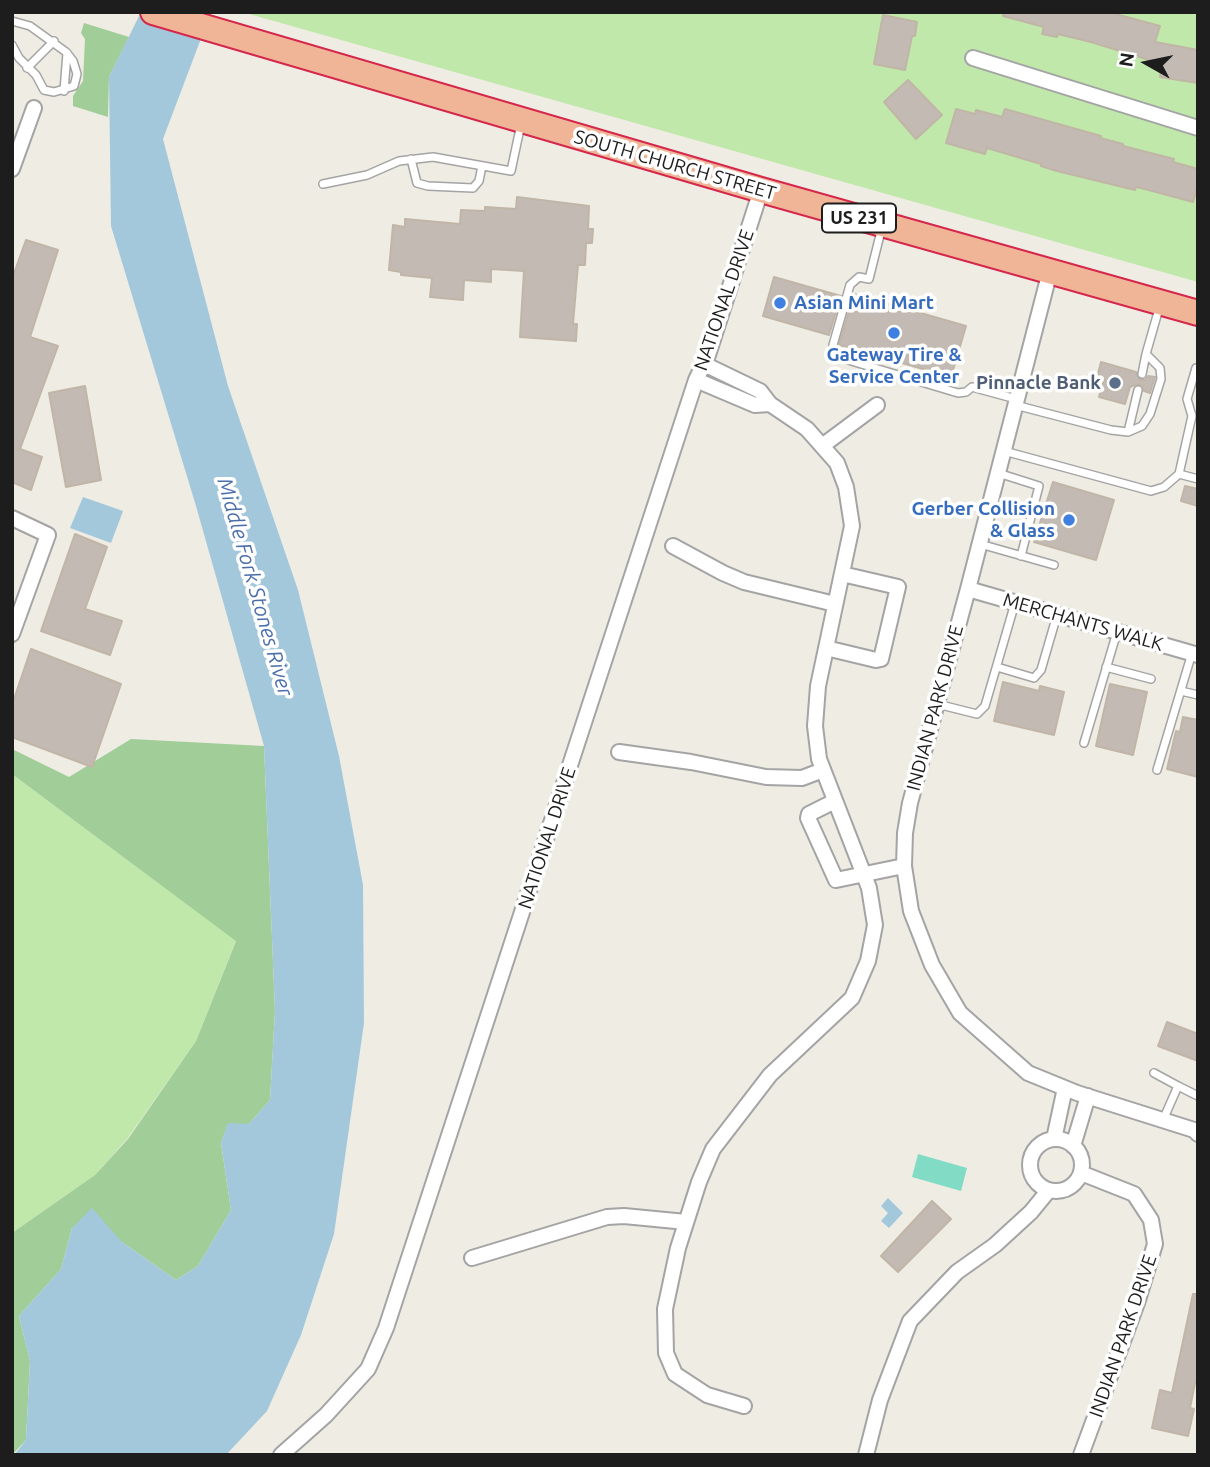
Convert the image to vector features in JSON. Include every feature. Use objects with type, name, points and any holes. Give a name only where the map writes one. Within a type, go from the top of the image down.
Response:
[{"type":"highway","name":"SOUTH CHURCH STREET","points":[[153,12],[761,190],[1198,313]]},
{"type":"street","points":[[973,58],[1198,128]]},
{"type":"street","points":[[12,169],[34,108]]},
{"type":"street","name":"NATIONAL DRIVE","points":[[281,1455],[326,1415],[368,1369],[386,1328],[696,380],[704,364],[761,190]]},
{"type":"street","name":"INDIAN PARK DRIVE","points":[[1050,271],[980,544],[909,803],[904,866],[911,911],[932,965],[960,1013],[1028,1073],[1088,1096],[1194,1130],[1198,1134]]},
{"type":"street","points":[[704,364],[760,391],[770,404],[807,429],[836,463],[846,487],[852,526],[818,686],[815,726],[819,759],[869,888],[875,925],[868,961],[852,998],[770,1075],[713,1149],[699,1182],[678,1248],[665,1310],[666,1353],[675,1374],[707,1395],[744,1406]]},
{"type":"street","points":[[696,380],[755,405],[770,404]]},
{"type":"street","points":[[822,446],[877,405]]},
{"type":"street","points":[[12,518],[48,535],[12,634]]},
{"type":"street","points":[[673,546],[744,582],[835,604]]},
{"type":"street","points":[[826,648],[881,659],[898,587],[842,574]]},
{"type":"street","name":"MERCHANTS WALK","points":[[968,589],[1195,654]]},
{"type":"street","points":[[620,752],[691,762],[766,777],[802,778],[823,770]]},
{"type":"street","points":[[835,801],[809,814],[808,818],[836,880],[904,866]]},
{"type":"street","points":[[1054,1139],[1065,1088]]},
{"type":"street","points":[[1073,1146],[1088,1096]]},
{"type":"street","points":[[1054,1139],[1064,1140],[1073,1146],[1081,1158],[1081,1173],[1076,1182],[1059,1191],[1040,1185],[1030,1168],[1036,1149],[1044,1142],[1054,1139]]},
{"type":"street","name":"INDIAN PARK DRIVE","points":[[1081,1173],[1134,1194],[1151,1220],[1155,1244],[1137,1304],[1081,1455]]},
{"type":"street","points":[[866,1455],[880,1400],[910,1321],[957,1272],[995,1244],[1031,1212],[1049,1190]]},
{"type":"street","points":[[472,1258],[607,1217],[686,1222]]},
{"type":"lane","points":[[12,21],[30,26],[67,53],[73,61],[78,79],[74,86],[64,91],[44,90],[36,75],[27,68],[12,45]]},
{"type":"lane","points":[[27,68],[54,41]]},
{"type":"lane","points":[[64,91],[67,53]]},
{"type":"lane","points":[[323,184],[367,174],[399,161],[433,157],[511,171],[522,120]]},
{"type":"lane","points":[[411,159],[417,183],[428,186],[473,188],[479,181],[482,166]]},
{"type":"lane","points":[[883,224],[869,279],[859,277],[850,285],[833,345],[838,357],[958,393],[966,392],[972,387],[1111,430],[1128,432],[1142,426],[1150,414],[1161,379],[1160,368],[1146,354]]},
{"type":"lane","points":[[1142,374],[1161,302]]},
{"type":"lane","points":[[1003,451],[1151,491],[1164,487],[1179,474],[1195,416],[1187,399],[1198,368]]},
{"type":"lane","points":[[1128,432],[1138,390]]},
{"type":"lane","points":[[998,473],[1039,486],[1021,556]]},
{"type":"lane","points":[[1179,474],[1198,479]]},
{"type":"lane","points":[[980,544],[1054,565]]},
{"type":"lane","points":[[937,704],[977,714],[985,706],[1015,602]]},
{"type":"lane","points":[[997,667],[1034,678],[1041,670],[1057,615]]},
{"type":"lane","points":[[1084,743],[1116,632]]},
{"type":"lane","points":[[1157,770],[1195,654]]},
{"type":"lane","points":[[1106,667],[1151,679]]},
{"type":"lane","points":[[1181,691],[1198,695]]},
{"type":"lane","points":[[1154,1073],[1198,1096]]},
{"type":"lane","points":[[1163,1120],[1178,1086]]},
{"type":"green space","points":[[242,12],[1198,12],[1198,282]]},
{"type":"green space","points":[[84,23],[129,37],[109,77],[108,117],[73,106],[73,96],[83,81],[85,39],[81,33]]},
{"type":"green space","points":[[131,739],[264,746],[275,1011],[270,1100],[249,1124],[228,1124],[221,1143],[231,1210],[198,1266],[176,1280],[122,1242],[72,1228],[61,1269],[19,1316],[30,1361],[26,1440],[12,1455],[12,1233],[95,1175],[128,1139],[196,1041],[236,941],[12,774],[12,749],[69,777]]},
{"type":"green space","points":[[12,774],[236,940],[196,1041],[127,1139],[95,1175],[12,1233]]},
{"type":"green space","points":[[918,1154],[967,1168],[961,1191],[912,1177]]},
{"type":"water","name":"Middle Fork Stones River","points":[[141,12],[211,12],[163,139],[228,386],[298,590],[339,756],[363,885],[364,1023],[334,1234],[301,1335],[267,1411],[226,1455],[14,1455],[26,1440],[30,1361],[19,1316],[61,1269],[72,1228],[92,1208],[122,1242],[176,1280],[198,1266],[231,1210],[221,1143],[228,1123],[249,1124],[270,1100],[275,1011],[264,746],[196,506],[111,226],[109,77]]},
{"type":"water","points":[[83,497],[123,511],[111,543],[70,528]]},
{"type":"water","points":[[888,1198],[903,1213],[889,1228],[881,1221],[888,1213],[881,1206]]},
{"type":"building","points":[[1003,12],[1108,12],[1160,26],[1155,42],[1198,50],[1198,83],[1160,77],[1162,64],[1091,42],[1058,34],[1057,37],[1042,34],[1044,27],[1003,16]]},
{"type":"building","points":[[883,15],[917,22],[905,70],[874,64]]},
{"type":"building","points":[[908,80],[942,115],[916,139],[884,102]]},
{"type":"building","points":[[956,109],[975,114],[976,110],[1002,117],[1005,109],[1174,159],[1173,162],[1198,169],[1198,184],[1193,202],[1057,171],[987,148],[985,154],[946,143]]},
{"type":"building","points":[[517,197],[589,206],[588,229],[593,229],[592,243],[586,243],[585,265],[578,265],[573,324],[577,324],[576,341],[520,337],[524,271],[491,269],[491,282],[464,280],[463,300],[430,297],[432,278],[401,275],[401,272],[389,270],[393,225],[405,227],[405,219],[460,224],[461,210],[485,211],[485,207],[516,209]]},
{"type":"building","points":[[26,240],[58,250],[30,337],[58,346],[20,449],[42,457],[31,490],[12,482],[12,279]]},
{"type":"building","points":[[774,277],[841,296],[829,335],[763,316]]},
{"type":"building","points":[[854,294],[966,326],[951,377],[839,345]]},
{"type":"building","points":[[1101,362],[1136,372],[1140,380],[1145,380],[1148,376],[1155,377],[1150,393],[1137,384],[1130,387],[1125,404],[1099,397],[1104,380],[1097,378]]},
{"type":"building","points":[[85,386],[101,480],[66,487],[49,393]]},
{"type":"building","points":[[1053,482],[1114,500],[1096,560],[1034,542]]},
{"type":"building","points":[[1185,486],[1198,489],[1198,506],[1181,501]]},
{"type":"building","points":[[75,534],[107,547],[85,609],[122,621],[110,655],[41,631]]},
{"type":"building","points":[[31,649],[121,684],[92,767],[12,737],[12,705]]},
{"type":"building","points":[[1003,682],[1039,691],[1040,686],[1064,692],[1054,735],[994,721]]},
{"type":"building","points":[[1110,684],[1147,692],[1133,755],[1096,746]]},
{"type":"building","points":[[1183,717],[1198,720],[1198,777],[1167,769],[1176,731],[1180,732]]},
{"type":"building","points":[[1167,1022],[1198,1034],[1198,1061],[1158,1046]]},
{"type":"building","points":[[932,1201],[951,1219],[898,1272],[881,1256]]},
{"type":"building","points":[[1193,1294],[1198,1294],[1198,1383],[1195,1383],[1190,1408],[1194,1409],[1188,1436],[1152,1428],[1160,1390],[1172,1393]]},
{"type":"place","name":"Asian Mini Mart","points":[[780,303]]},
{"type":"place","name":"Gateway Tire & Service Center","points":[[894,333]]},
{"type":"place","name":"Pinnacle Bank","points":[[1115,383]]},
{"type":"place","name":"Gerber Collision & Glass","points":[[1069,520]]}]
